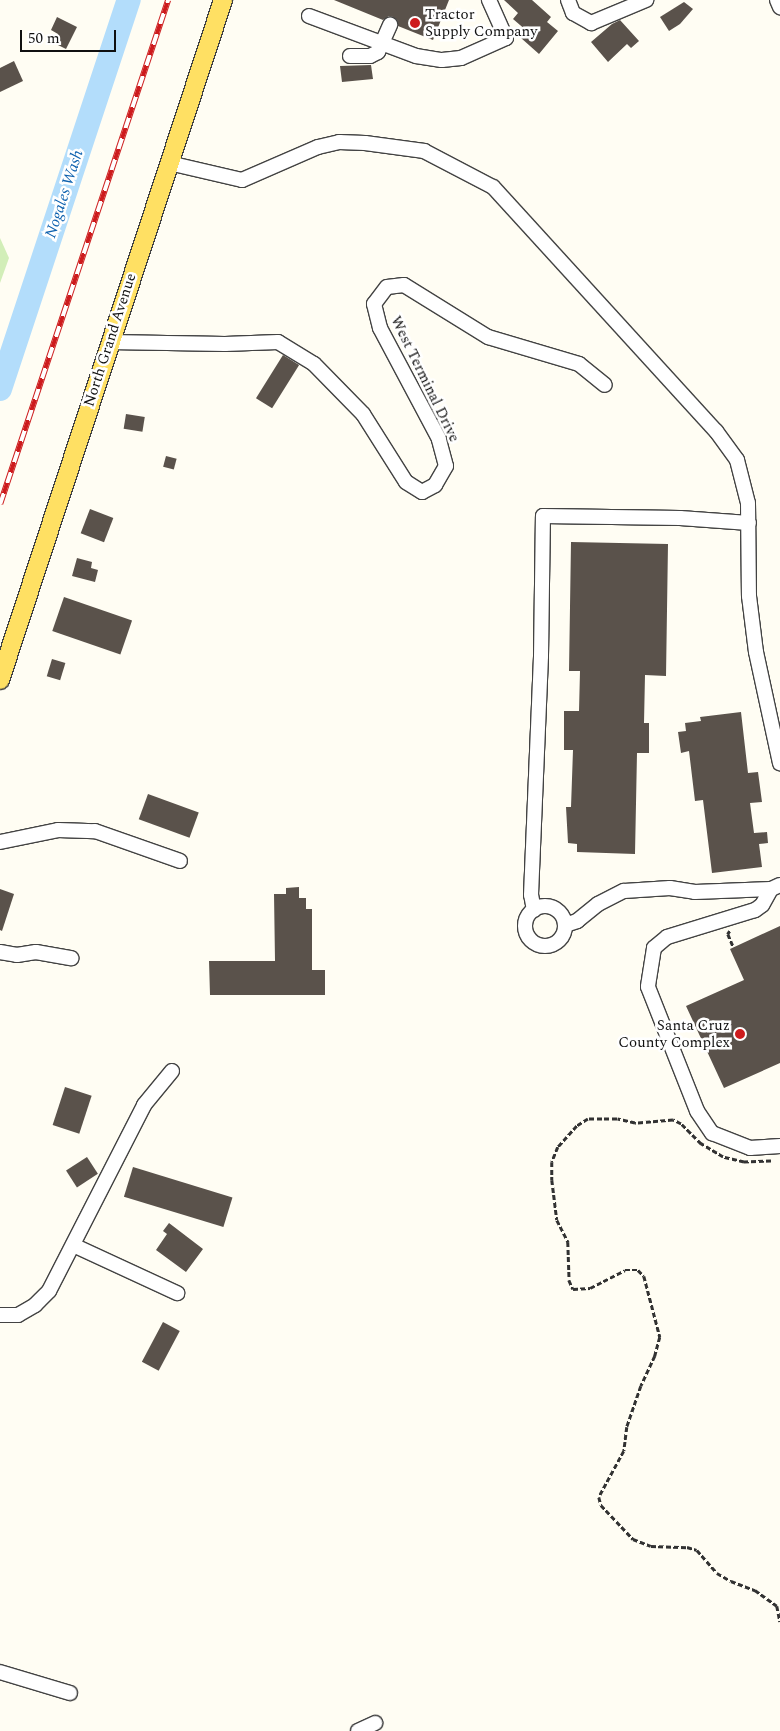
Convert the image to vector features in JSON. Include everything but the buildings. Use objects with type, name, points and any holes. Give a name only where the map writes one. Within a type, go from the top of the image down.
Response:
[{"type":"main road","name":"North Grand Avenue","points":[[0,680],[109,342],[223,0]]},
{"type":"street","points":[[309,16],[416,56],[442,60],[461,58],[506,38],[490,0]]},
{"type":"street","points":[[568,0],[573,13],[591,23],[646,0]]},
{"type":"street","points":[[777,0],[780,7]]},
{"type":"street","points":[[350,56],[370,56],[378,52],[390,25]]},
{"type":"street","points":[[169,163],[242,180],[318,147],[339,142],[365,143],[424,151],[493,188],[716,431],[736,460],[748,503],[748,596],[756,652],[780,763]]},
{"type":"street","name":"West Terminal Drive","points":[[109,342],[225,344],[278,342],[314,364],[363,414],[406,482],[422,492],[435,485],[446,466],[439,439],[380,328],[374,304],[387,287],[404,286],[488,337],[579,364],[605,385]]},
{"type":"street","points":[[534,910],[531,895],[541,656],[543,516],[680,518],[749,523]]},
{"type":"street","points":[[766,695],[780,722]]},
{"type":"street","points":[[0,842],[58,830],[95,831],[180,861]]},
{"type":"street","points":[[565,925],[577,921],[598,904],[624,891],[670,888],[695,892],[776,887]]},
{"type":"street","points":[[776,887],[762,905],[754,910],[667,937],[654,948],[648,986],[697,1111],[712,1133],[750,1148],[780,1146]]},
{"type":"street","points":[[545,906],[556,910],[565,925],[562,937],[557,942],[545,946],[539,945],[529,938],[526,932],[526,920],[534,910],[545,906]]},
{"type":"street","points":[[0,952],[16,955],[36,952],[70,958]]},
{"type":"street","points":[[0,1315],[18,1315],[35,1304],[49,1291],[144,1105],[172,1071]]},
{"type":"street","points":[[73,1245],[177,1293]]},
{"type":"street","points":[[0,1672],[70,1693]]},
{"type":"street","points":[[358,1731],[375,1723]]},
{"type":"path","points":[[780,1160],[752,1163],[723,1157],[706,1148],[681,1124],[673,1120],[646,1123],[617,1119],[588,1119],[577,1126],[558,1147],[552,1162],[552,1180],[557,1220],[568,1242],[569,1280],[573,1289],[590,1288],[625,1270],[638,1270],[644,1276],[660,1337],[655,1356],[641,1386],[627,1427],[624,1451],[599,1497],[601,1505],[633,1539],[651,1546],[687,1547],[697,1550],[717,1573],[731,1581],[755,1590],[777,1606],[780,1622]]},
{"type":"green space","points":[[0,238],[9,258],[0,283]]},
{"type":"waterway","name":"Nogales Wash","points":[[0,389],[129,0]]},
{"type":"railway","points":[[0,504],[168,0]]},
{"type":"place","name":"Tractor Supply Company","points":[[415,23]]},
{"type":"place","name":"Santa Cruz County Complex","points":[[740,1034]]}]
